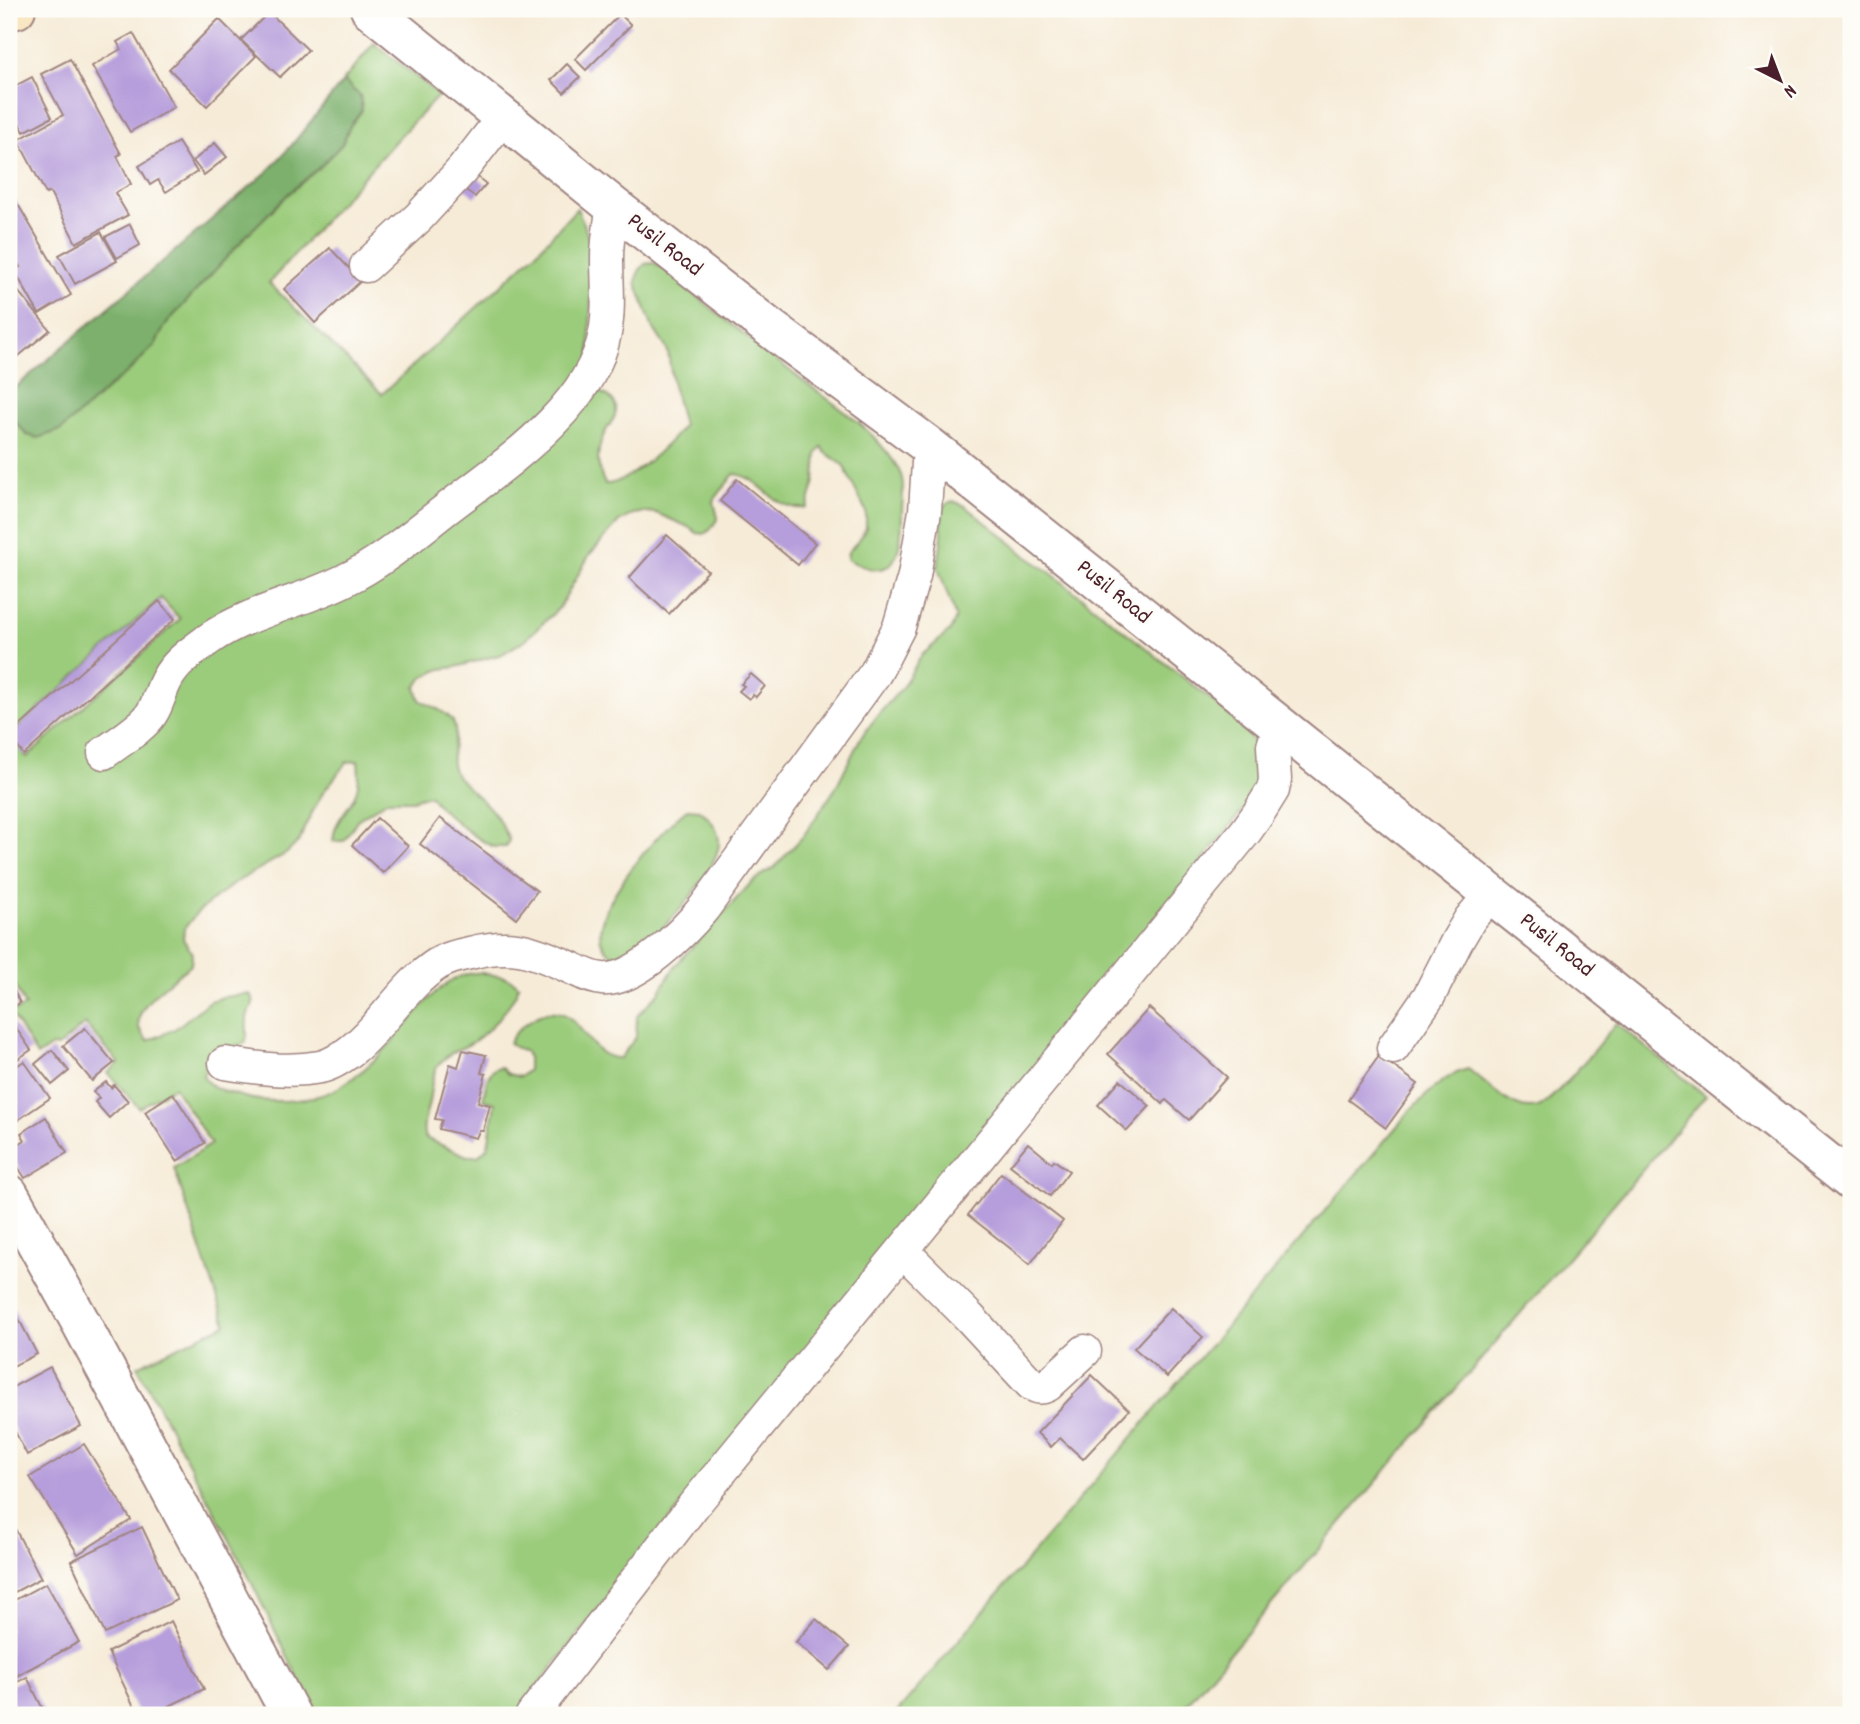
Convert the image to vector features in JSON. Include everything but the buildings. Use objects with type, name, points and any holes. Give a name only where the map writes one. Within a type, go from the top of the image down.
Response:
[{"type":"main road","points":[[9,11],[16,9]]},
{"type":"street","name":"Pusil Road","points":[[370,9],[765,325],[929,446],[1851,1181]]},
{"type":"street","points":[[9,1194],[81,1323],[290,1715]]},
{"type":"lane","points":[[366,266],[419,217],[463,169],[504,116]]},
{"type":"lane","points":[[103,753],[152,714],[166,679],[201,645],[240,622],[327,589],[393,551],[514,457],[569,404],[587,378],[605,333],[607,241],[613,206]]},
{"type":"lane","points":[[225,1063],[275,1070],[323,1067],[342,1058],[369,1036],[416,982],[441,962],[471,953],[490,949],[527,949],[590,976],[612,979],[645,962],[673,942],[704,908],[876,672],[899,627],[914,576],[925,511],[929,446]]},
{"type":"lane","points":[[532,1715],[693,1506],[1258,814],[1273,789],[1273,746],[1279,726]]},
{"type":"lane","points":[[1393,1048],[1429,996],[1470,919],[1491,894]]},
{"type":"lane","points":[[903,1251],[1037,1388],[1048,1385],[1085,1351]]},
{"type":"green space","points":[[374,43],[439,95],[269,283],[382,394],[535,254],[577,208],[592,248],[590,388],[609,397],[616,407],[615,415],[599,448],[600,470],[605,484],[625,478],[636,471],[659,452],[683,426],[668,352],[652,326],[636,282],[639,271],[645,264],[654,263],[853,418],[880,444],[895,463],[902,479],[902,527],[898,552],[886,567],[876,569],[863,567],[847,559],[848,552],[866,528],[866,511],[843,465],[822,447],[817,454],[815,481],[807,508],[784,504],[744,476],[734,474],[715,499],[718,518],[704,534],[656,513],[633,514],[619,522],[590,554],[559,608],[525,640],[502,654],[441,669],[423,677],[416,688],[420,700],[452,720],[455,732],[452,767],[498,818],[509,840],[506,847],[487,844],[469,832],[429,795],[412,800],[388,800],[357,820],[344,841],[333,841],[336,827],[358,787],[358,761],[347,762],[322,794],[300,840],[287,853],[238,881],[215,898],[196,914],[184,929],[183,939],[192,953],[191,965],[157,992],[142,1010],[139,1027],[148,1041],[175,1029],[210,1001],[249,994],[253,1003],[247,1018],[245,1043],[214,1058],[203,1076],[215,1087],[244,1097],[279,1101],[305,1099],[338,1088],[364,1069],[382,1053],[426,1002],[449,982],[477,973],[506,978],[519,986],[504,1011],[473,1042],[450,1055],[436,1069],[424,1122],[425,1138],[467,1156],[478,1156],[488,1147],[495,1103],[483,1100],[492,1071],[501,1067],[508,1074],[520,1077],[528,1070],[526,1052],[509,1043],[519,1030],[531,1020],[547,1013],[560,1013],[570,1018],[607,1056],[620,1058],[636,1037],[637,1016],[659,993],[681,959],[750,884],[774,868],[804,835],[835,789],[860,739],[901,689],[922,655],[950,631],[956,618],[938,568],[942,535],[941,509],[953,501],[963,505],[1241,723],[1257,749],[1265,772],[1256,794],[612,1591],[515,1715],[316,1715],[245,1569],[137,1366],[226,1324],[174,1168],[211,1144],[174,1087],[139,1108],[108,1073],[119,1063],[85,1024],[58,1047],[52,1046],[37,1056],[11,1013],[25,1006],[9,974],[9,738],[27,757],[180,619],[161,598],[9,736],[9,414],[27,435],[61,430],[155,345],[166,324],[247,235],[342,144],[350,126],[362,110],[360,95],[344,80]]},
{"type":"green space","points":[[344,80],[360,95],[362,110],[350,126],[342,144],[247,235],[166,324],[155,345],[126,374],[61,430],[38,438],[27,435],[9,414],[9,393],[267,172]]},
{"type":"green space","points":[[687,809],[700,810],[717,832],[719,841],[716,854],[708,871],[680,910],[646,943],[630,953],[612,955],[605,948],[600,934],[604,916],[614,896],[644,853]]},
{"type":"green space","points":[[1616,1023],[1706,1096],[1177,1715],[895,1715],[1423,1098],[1444,1080],[1468,1069],[1507,1100],[1522,1107],[1538,1107],[1555,1094]]}]
